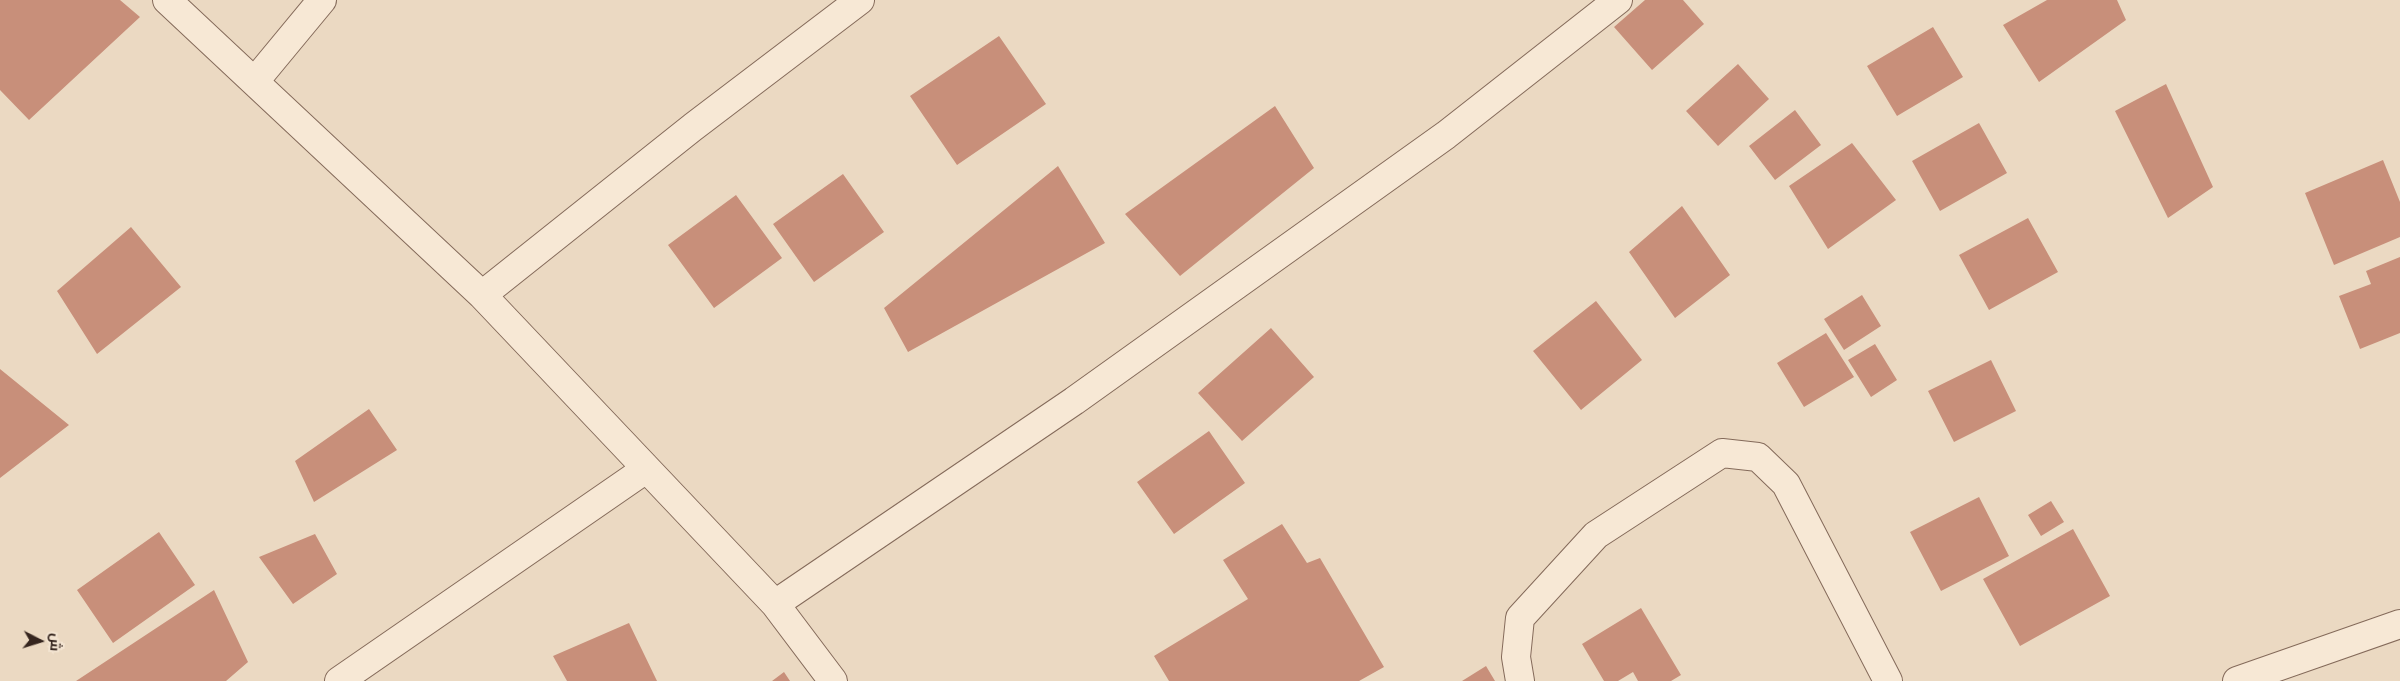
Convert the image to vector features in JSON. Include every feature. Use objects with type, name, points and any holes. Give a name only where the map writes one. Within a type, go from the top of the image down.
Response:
[{"type":"street","points":[[167,0],[482,295],[775,604],[833,681]]},
{"type":"street","points":[[255,81],[322,0]]},
{"type":"street","points":[[482,295],[693,127],[860,0]]},
{"type":"street","points":[[775,604],[1074,401],[1438,140],[1618,0]]},
{"type":"street","points":[[1520,681],[1516,657],[1520,618],[1596,535],[1722,453],[1758,457],[1786,484],[1888,681]]},
{"type":"street","points":[[339,681],[646,469]]},
{"type":"street","points":[[2237,681],[2400,624]]},
{"type":"building","points":[[0,0],[120,0],[140,17],[29,120],[0,90]]},
{"type":"building","points":[[1645,0],[1683,0],[1704,24],[1652,70],[1614,27]]},
{"type":"building","points":[[2047,0],[2117,0],[2126,20],[2039,82],[2003,25]]},
{"type":"building","points":[[1933,27],[1963,77],[1897,116],[1867,66]]},
{"type":"building","points":[[999,36],[1046,104],[957,165],[910,96]]},
{"type":"building","points":[[1738,64],[1769,99],[1718,146],[1686,111]]},
{"type":"building","points":[[2166,84],[2213,187],[2168,218],[2115,111]]},
{"type":"building","points":[[1275,106],[1314,168],[1180,276],[1125,214]]},
{"type":"building","points":[[1795,110],[1821,145],[1775,180],[1749,146]]},
{"type":"building","points":[[1979,123],[2007,173],[1940,211],[1912,161]]},
{"type":"building","points":[[1852,143],[1896,200],[1828,249],[1789,186]]},
{"type":"building","points":[[2383,160],[2400,202],[2400,237],[2334,265],[2305,193]]},
{"type":"building","points":[[1058,166],[1105,243],[908,352],[884,308]]},
{"type":"building","points":[[843,174],[884,232],[814,282],[773,224]]},
{"type":"building","points":[[736,195],[782,258],[714,308],[668,245]]},
{"type":"building","points":[[1682,206],[1730,275],[1675,318],[1629,252]]},
{"type":"building","points":[[2028,218],[2058,272],[1989,310],[1959,255]]},
{"type":"building","points":[[131,227],[181,287],[97,354],[57,291]]},
{"type":"building","points":[[2400,257],[2400,333],[2360,349],[2339,296],[2371,284],[2366,271]]},
{"type":"building","points":[[1862,295],[1881,326],[1844,350],[1824,319]]},
{"type":"building","points":[[1596,301],[1642,360],[1581,410],[1533,351]]},
{"type":"building","points":[[1271,328],[1314,377],[1242,441],[1198,393]]},
{"type":"building","points":[[1826,333],[1854,377],[1804,407],[1777,363]]},
{"type":"building","points":[[1875,344],[1897,380],[1871,397],[1848,360]]},
{"type":"building","points":[[1991,360],[2016,411],[1954,442],[1928,391]]},
{"type":"building","points":[[0,369],[69,425],[0,478]]},
{"type":"building","points":[[369,409],[397,450],[314,502],[295,461]]},
{"type":"building","points":[[1209,431],[1245,483],[1174,534],[1137,482]]},
{"type":"building","points":[[1979,497],[2009,556],[1941,591],[1910,532]]},
{"type":"building","points":[[2051,501],[2064,522],[2041,536],[2028,515]]},
{"type":"building","points":[[1282,524],[1307,563],[1320,558],[1384,667],[1359,681],[1169,681],[1154,656],[1248,599],[1223,560]]},
{"type":"building","points":[[2073,529],[2110,596],[2020,646],[1983,579]]},
{"type":"building","points":[[159,532],[195,585],[113,643],[77,590]]},
{"type":"building","points":[[315,534],[337,574],[293,604],[259,557]]},
{"type":"building","points":[[214,590],[248,662],[226,681],[76,681]]},
{"type":"building","points":[[1641,608],[1681,675],[1671,681],[1638,681],[1633,672],[1618,681],[1604,681],[1582,644]]},
{"type":"building","points":[[629,623],[657,681],[567,681],[553,656]]},
{"type":"building","points":[[1486,666],[1495,681],[1462,681]]},
{"type":"building","points":[[784,672],[790,681],[772,681]]}]
